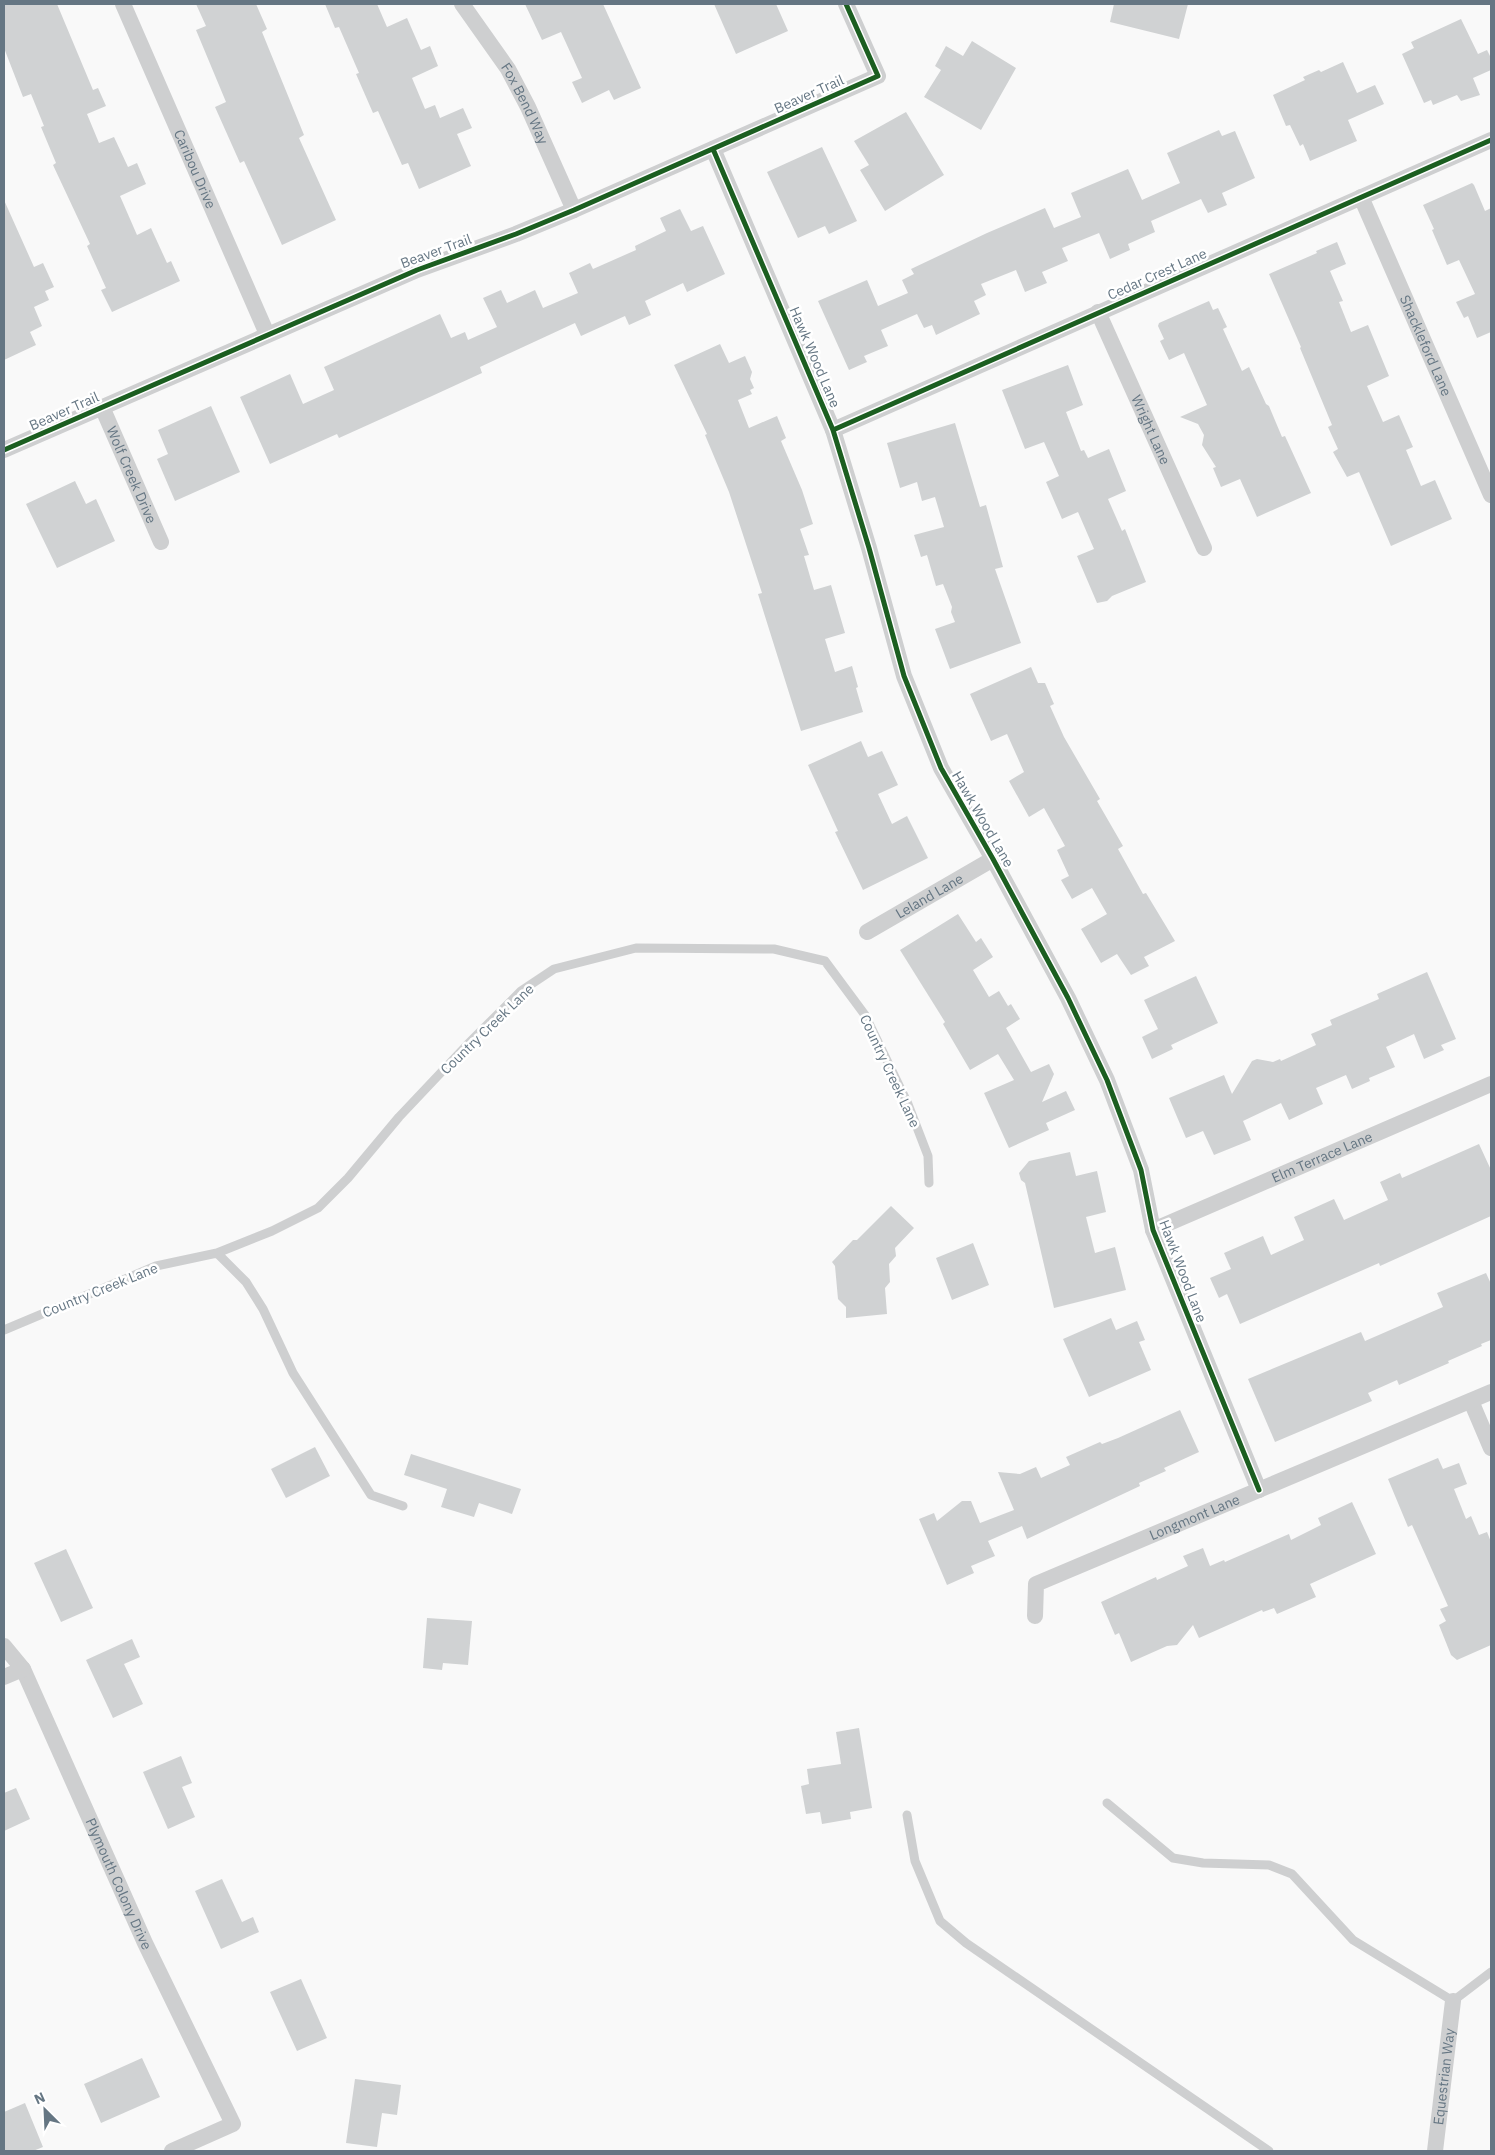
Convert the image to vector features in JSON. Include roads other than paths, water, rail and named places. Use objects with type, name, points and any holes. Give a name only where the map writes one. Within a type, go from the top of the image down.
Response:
[{"type":"street","name":"Caribou Drive","points":[[123,4],[267,334]]},
{"type":"street","name":"Fox Bend Way","points":[[462,4],[508,69],[528,107],[574,210]]},
{"type":"street","name":"Beaver Trail","points":[[4,450],[417,270],[516,234],[574,210],[878,76],[846,4]]},
{"type":"street","name":"Cedar Crest Lane","points":[[833,430],[1491,140]]},
{"type":"street","name":"Hawk Wood Lane","points":[[713,148],[833,430],[869,548],[904,676],[941,768],[993,859],[1068,998],[1107,1080],[1141,1170],[1152,1230],[1259,1490]]},
{"type":"street","name":"Shackleford Lane","points":[[1361,197],[1491,495]]},
{"type":"street","name":"Wright Lane","points":[[1098,312],[1204,548]]},
{"type":"street","name":"Wolf Creek Drive","points":[[102,407],[161,542]]},
{"type":"street","name":"Leland Lane","points":[[867,932],[993,859]]},
{"type":"street","name":"Elm Terrace Lane","points":[[1152,1230],[1491,1084]]},
{"type":"street","name":"Longmont Lane","points":[[1034,1616],[1036,1584],[1491,1392]]},
{"type":"street","points":[[1471,1401],[1491,1448]]},
{"type":"street","name":"Plymouth Colony Drive","points":[[4,1646],[23,1669],[145,1943],[233,2124],[172,2151]]},
{"type":"street","points":[[4,1677],[23,1669]]},
{"type":"street","name":"Equestrian Way","points":[[1435,2151],[1453,2001]]},
{"type":"lane","name":"Country Creek Lane","points":[[4,1330],[156,1266],[217,1253],[272,1231],[318,1208],[348,1178],[467,1045],[521,991],[554,969],[590,958],[636,948],[774,949],[825,961],[866,1015],[904,1095],[928,1156],[929,1183]]},
{"type":"lane","points":[[217,1253],[250,1289],[263,1309],[293,1373],[371,1495],[403,1506]]},
{"type":"lane","points":[[1107,1803],[1172,1858],[1203,1864],[1269,1865],[1292,1874],[1353,1940],[1453,2001],[1491,1972]]},
{"type":"lane","points":[[907,1815],[915,1861],[940,1921],[966,1944],[1269,2151]]}]
